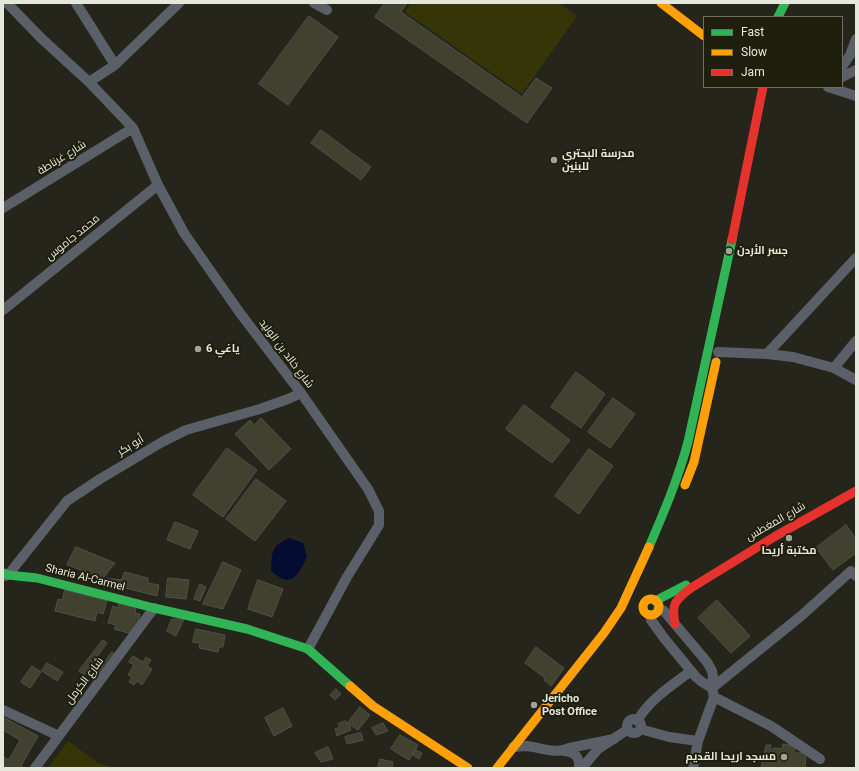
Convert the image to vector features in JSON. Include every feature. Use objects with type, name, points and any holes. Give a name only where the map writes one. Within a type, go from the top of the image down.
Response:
[{"type":"main road","points":[[661,3],[703,35]]},
{"type":"main road","points":[[778,16],[785,3]]},
{"type":"main road","points":[[789,16],[794,3]]},
{"type":"main road","points":[[497,768],[630,598],[666,509],[680,472],[688,442],[764,88]]},
{"type":"main road","points":[[736,266],[763,132]]},
{"type":"main road","points":[[683,492],[694,462],[719,348]]},
{"type":"main road","name":"شارع المغطس","points":[[671,611],[674,604],[680,597],[709,576],[795,524],[856,491]]},
{"type":"main road","points":[[508,768],[609,639],[664,535]]},
{"type":"main road","name":"Sharia Al-Carmel","points":[[5,575],[38,578],[247,630],[308,649]]},
{"type":"main road","name":"شارع المغطس","points":[[644,604],[648,600],[656,608],[691,582],[709,576]]},
{"type":"main road","points":[[630,598],[644,604],[644,612],[656,608]]},
{"type":"main road","points":[[308,649],[373,706],[468,768]]},
{"type":"street","name":"شارع خالد بن الوليد","points":[[7,3],[89,82],[133,128],[158,185],[184,233],[240,313],[301,393],[368,489],[379,511],[379,525],[347,576],[308,649]]},
{"type":"street","points":[[76,3],[115,65]]},
{"type":"street","points":[[89,82],[115,65],[179,3]]},
{"type":"street","points":[[314,3],[327,10]]},
{"type":"street","points":[[843,66],[850,55],[856,39]]},
{"type":"street","points":[[843,76],[856,70]]},
{"type":"street","points":[[831,88],[856,96]]},
{"type":"street","name":"شارع غرناطة","points":[[3,208],[133,128]]},
{"type":"street","name":"محمد جاموس","points":[[3,310],[158,185]]},
{"type":"street","points":[[767,354],[856,258]]},
{"type":"street","points":[[834,368],[856,341]]},
{"type":"street","points":[[719,348],[793,357],[834,368],[856,380]]},
{"type":"street","name":"أبو بكر","points":[[5,575],[67,502],[100,479],[162,442],[186,430],[260,409],[301,393]]},
{"type":"street","points":[[713,692],[854,571]]},
{"type":"street","name":"شارع الكرمل","points":[[35,768],[154,608]]},
{"type":"street","points":[[671,611],[664,611],[656,608],[651,620],[691,671],[702,682],[713,692],[771,726],[820,759]]},
{"type":"street","points":[[671,611],[675,624],[707,662],[713,676],[713,692],[698,741],[693,768]]},
{"type":"street","points":[[655,625],[655,619],[657,617],[671,611]]},
{"type":"street","points":[[639,725],[643,712],[653,700],[691,671]]},
{"type":"street","points":[[3,710],[59,736]]},
{"type":"street","points":[[582,768],[598,750],[628,730],[627,725],[633,720],[639,725],[669,737],[698,741]]},
{"type":"street","points":[[564,751],[569,748],[614,738]]},
{"type":"street","points":[[513,747],[525,746],[548,751],[571,752],[575,754],[578,760],[579,768]]},
{"type":"shaded area","points":[[411,3],[559,3],[577,16],[522,94],[405,12]]},
{"type":"shaded area","points":[[68,741],[98,763],[116,768],[48,768]]},
{"type":"water","points":[[289,538],[303,543],[307,557],[297,575],[289,580],[278,576],[271,571],[272,554],[274,550],[279,544]]},
{"type":"building","points":[[385,3],[407,3],[401,12],[522,97],[536,78],[552,88],[527,123],[375,17]]},
{"type":"building","points":[[309,16],[338,37],[288,105],[259,84]]},
{"type":"building","points":[[321,130],[371,167],[361,180],[311,143]]},
{"type":"building","points":[[576,372],[605,394],[581,428],[551,407]]},
{"type":"building","points":[[613,398],[635,414],[610,448],[588,432]]},
{"type":"building","points":[[524,405],[570,440],[552,463],[506,429]]},
{"type":"building","points":[[261,418],[291,449],[269,470],[235,434],[250,420],[254,425]]},
{"type":"building","points":[[227,448],[257,470],[223,517],[193,495]]},
{"type":"building","points":[[589,449],[613,466],[579,514],[555,496]]},
{"type":"building","points":[[256,479],[286,501],[255,541],[226,519]]},
{"type":"building","points":[[175,522],[198,531],[190,549],[167,540]]},
{"type":"building","points":[[846,525],[856,539],[856,553],[833,570],[816,548]]},
{"type":"building","points":[[76,547],[115,563],[103,578],[67,565]]},
{"type":"building","points":[[223,562],[241,570],[223,609],[203,604]]},
{"type":"building","points":[[125,572],[148,578],[148,583],[159,585],[157,596],[102,582],[105,578],[121,580]]},
{"type":"building","points":[[168,578],[189,580],[186,599],[166,597]]},
{"type":"building","points":[[258,580],[283,589],[272,617],[248,609]]},
{"type":"building","points":[[200,584],[206,587],[200,601],[194,599]]},
{"type":"building","points":[[65,590],[107,601],[103,614],[97,612],[95,621],[55,611],[58,599],[62,600]]},
{"type":"building","points":[[717,600],[750,636],[731,653],[698,618]]},
{"type":"building","points":[[119,602],[136,607],[135,613],[140,614],[137,627],[132,634],[114,629],[116,625],[108,623],[113,606],[118,608]]},
{"type":"building","points":[[172,619],[184,619],[176,636],[167,631]]},
{"type":"building","points":[[196,629],[225,635],[223,647],[219,647],[218,652],[199,648],[200,643],[193,642]]},
{"type":"building","points":[[103,640],[107,643],[84,675],[79,671]]},
{"type":"building","points":[[536,647],[564,668],[551,686],[544,680],[545,678],[525,663]]},
{"type":"building","points":[[112,652],[115,655],[95,681],[92,679]]},
{"type":"building","points":[[133,656],[143,662],[146,657],[151,660],[147,666],[152,669],[142,685],[137,681],[134,685],[129,682],[132,677],[128,675],[134,665],[129,662]]},
{"type":"building","points":[[47,663],[63,672],[57,681],[42,671]]},
{"type":"building","points":[[32,666],[41,672],[30,688],[21,682]]},
{"type":"building","points":[[336,689],[341,694],[335,700],[330,695]]},
{"type":"building","points":[[360,707],[370,715],[358,730],[348,723]]},
{"type":"building","points":[[283,708],[292,726],[274,736],[265,718]]},
{"type":"building","points":[[3,717],[38,736],[21,766],[24,768],[3,768],[3,757],[9,760],[20,740],[3,730]]},
{"type":"building","points":[[346,721],[347,724],[349,723],[351,730],[337,736],[335,729],[340,727],[338,724]]},
{"type":"building","points":[[383,723],[388,731],[376,735],[372,728]]},
{"type":"building","points":[[361,733],[363,740],[347,744],[345,737]]},
{"type":"building","points":[[400,735],[418,745],[409,760],[391,749]]},
{"type":"building","name":"مسجد اريحا القديم","points":[[783,744],[796,746],[794,753],[804,753],[806,755],[805,768],[761,768],[766,745],[771,745],[770,750],[775,748],[782,749]]},
{"type":"building","points":[[328,747],[333,759],[321,762],[315,753]]},
{"type":"building","points":[[416,750],[422,753],[419,759],[413,755]]},
{"type":"building","points":[[380,759],[393,762],[392,767],[396,768],[378,768]]},
{"type":"traffic: fast","points":[[778,16],[785,3]]},
{"type":"traffic: fast","points":[[649,547],[675,482],[688,442],[732,240]]},
{"type":"traffic: fast","points":[[3,573],[8,575],[37,578],[154,608],[247,629],[308,649],[350,686]]},
{"type":"traffic: fast","points":[[655,601],[686,585]]},
{"type":"traffic: slow","points":[[661,3],[703,35]]},
{"type":"traffic: slow","points":[[685,485],[694,462],[716,362]]},
{"type":"traffic: slow","points":[[497,768],[604,633],[621,608],[649,547]]},
{"type":"traffic: slow","points":[[651,599],[658,604],[659,607],[654,614],[651,615],[644,610],[643,607],[648,600],[651,599]]},
{"type":"traffic: slow","points":[[350,686],[373,706],[468,768]]},
{"type":"traffic: jam","points":[[732,240],[763,88]]},
{"type":"traffic: jam","points":[[675,624],[674,607],[678,599],[691,588],[774,537],[856,491]]},
{"type":"place","name":"مدرسة البحتري للبنين","points":[[554,160]]},
{"type":"place","name":"جسر الأردن","points":[[729,251]]},
{"type":"place","name":"ياغي 6","points":[[198,349]]},
{"type":"place","name":"مكتبة أريحا","points":[[789,538]]},
{"type":"place","name":"Jericho Post Office","points":[[534,705]]},
{"type":"place","name":"مسجد اريحا القديم","points":[[784,757]]}]
